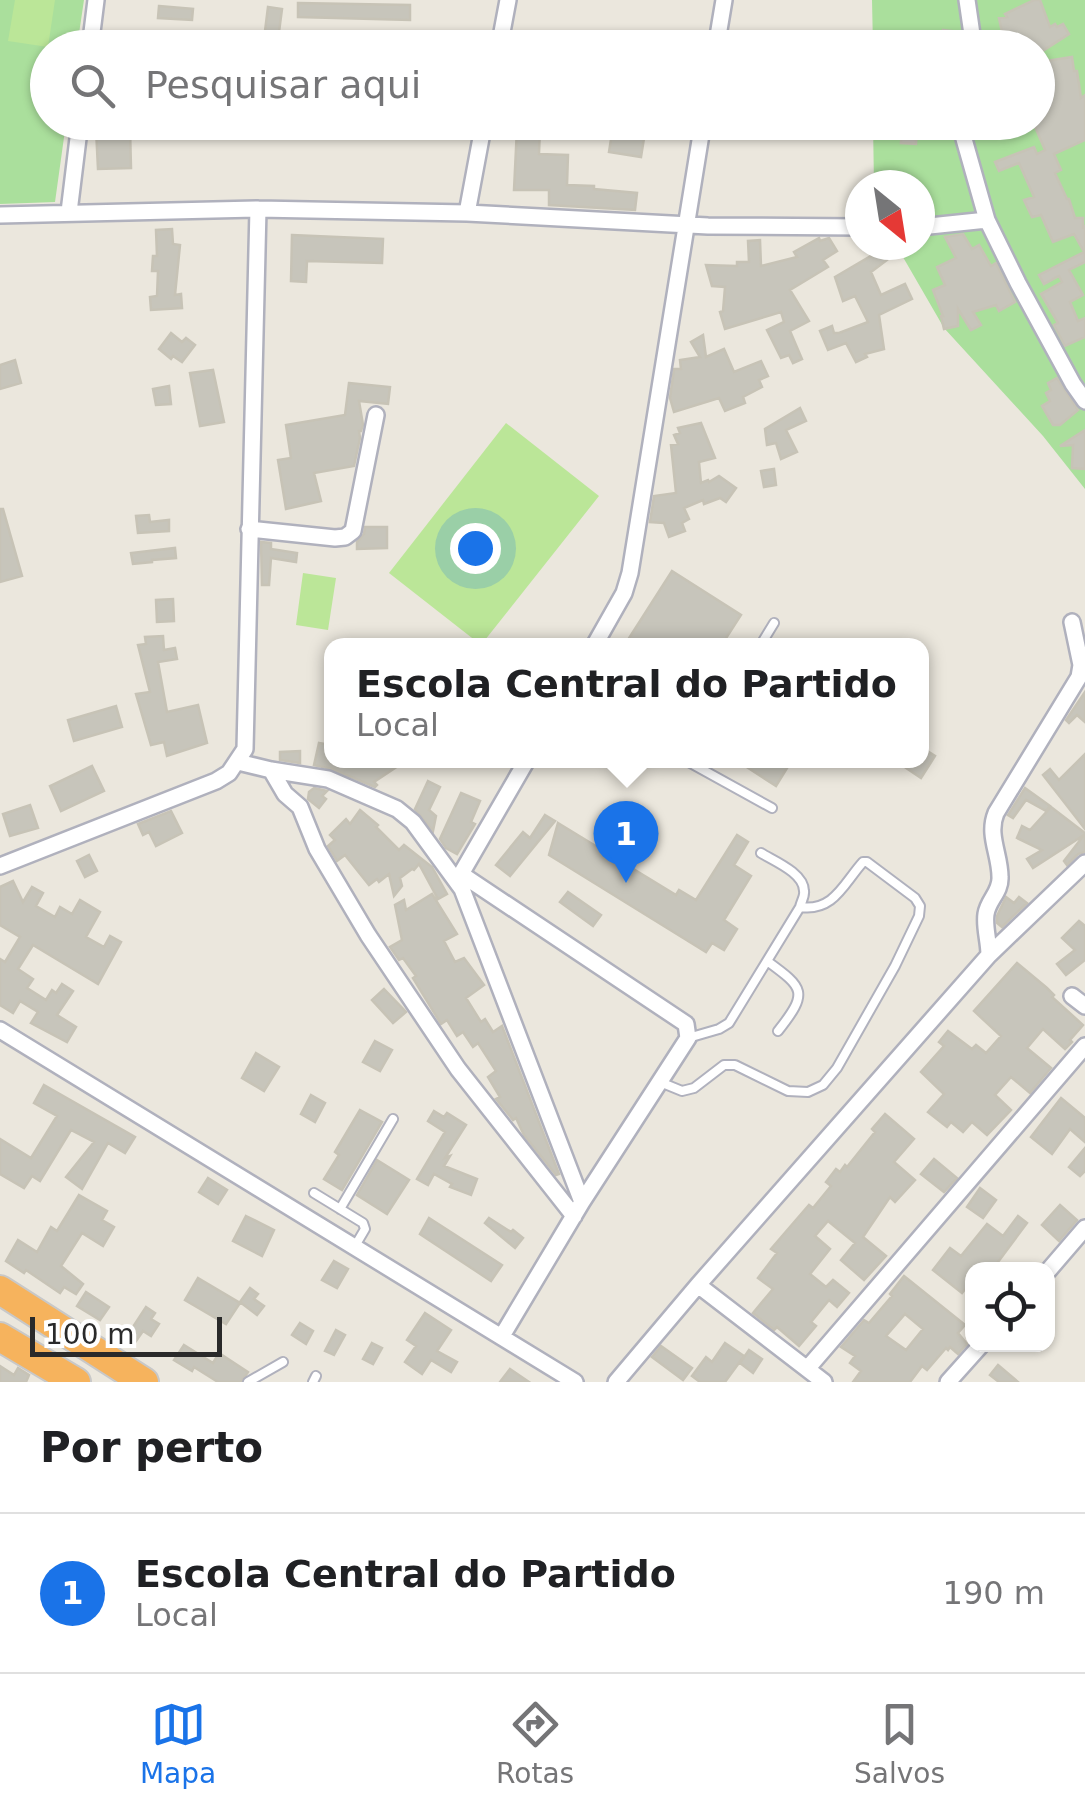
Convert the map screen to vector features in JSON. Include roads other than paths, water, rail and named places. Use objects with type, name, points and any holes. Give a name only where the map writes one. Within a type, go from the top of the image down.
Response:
[{"type":"highway","points":[[3,1298],[144,1382]]},
{"type":"highway","points":[[0,1337],[76,1382]]},
{"type":"street","points":[[92,30],[96,0]]},
{"type":"street","points":[[502,30],[508,0]]},
{"type":"street","points":[[719,30],[724,0]]},
{"type":"street","points":[[967,0],[971,30]]},
{"type":"street","points":[[69,212],[78,140]]},
{"type":"street","points":[[467,214],[481,140]]},
{"type":"street","points":[[599,638],[624,593],[630,573],[700,140]]},
{"type":"street","points":[[965,140],[988,220],[1018,284],[1085,401]]},
{"type":"street","points":[[0,866],[216,781],[229,773],[246,750],[258,208]]},
{"type":"street","points":[[0,214],[258,208],[845,227]]},
{"type":"street","points":[[935,226],[988,220]]},
{"type":"street","points":[[249,528],[335,538],[353,531],[376,415]]},
{"type":"street","points":[[990,955],[987,908],[998,892],[1001,878],[992,824],[1083,667],[1072,622]]},
{"type":"street","points":[[238,762],[328,779],[397,809],[413,822],[461,882],[578,1209]]},
{"type":"street","points":[[461,882],[523,768]]},
{"type":"street","points":[[272,770],[286,794],[300,807],[316,849],[368,935],[448,1054],[578,1209]]},
{"type":"street","points":[[616,1382],[990,955],[1085,863]]},
{"type":"street","points":[[461,882],[686,1024],[688,1038],[502,1336]]},
{"type":"street","points":[[0,1030],[575,1382]]},
{"type":"street","points":[[808,1369],[1085,1046]]},
{"type":"street","points":[[1055,1263],[1085,1228]]},
{"type":"street","points":[[698,1285],[824,1382]]},
{"type":"street","points":[[948,1382],[975,1352]]},
{"type":"lane","points":[[765,638],[774,623]]},
{"type":"lane","points":[[700,768],[772,808]]},
{"type":"lane","points":[[688,1038],[729,1023],[800,907],[805,890],[802,882],[761,853]]},
{"type":"lane","points":[[660,1082],[682,1091],[694,1088],[724,1065],[734,1065],[788,1091],[808,1092],[823,1085],[837,1068],[895,966],[920,906],[915,898],[863,862],[836,897],[823,906],[800,907]]},
{"type":"lane","points":[[767,961],[796,982],[799,994],[791,1014],[778,1030]]},
{"type":"lane","points":[[340,1208],[394,1120]]},
{"type":"lane","points":[[314,1192],[363,1223],[365,1229],[355,1246]]},
{"type":"lane","points":[[248,1382],[282,1362]]},
{"type":"place","name":"Escola Central do Partido","points":[[626,883]]}]
